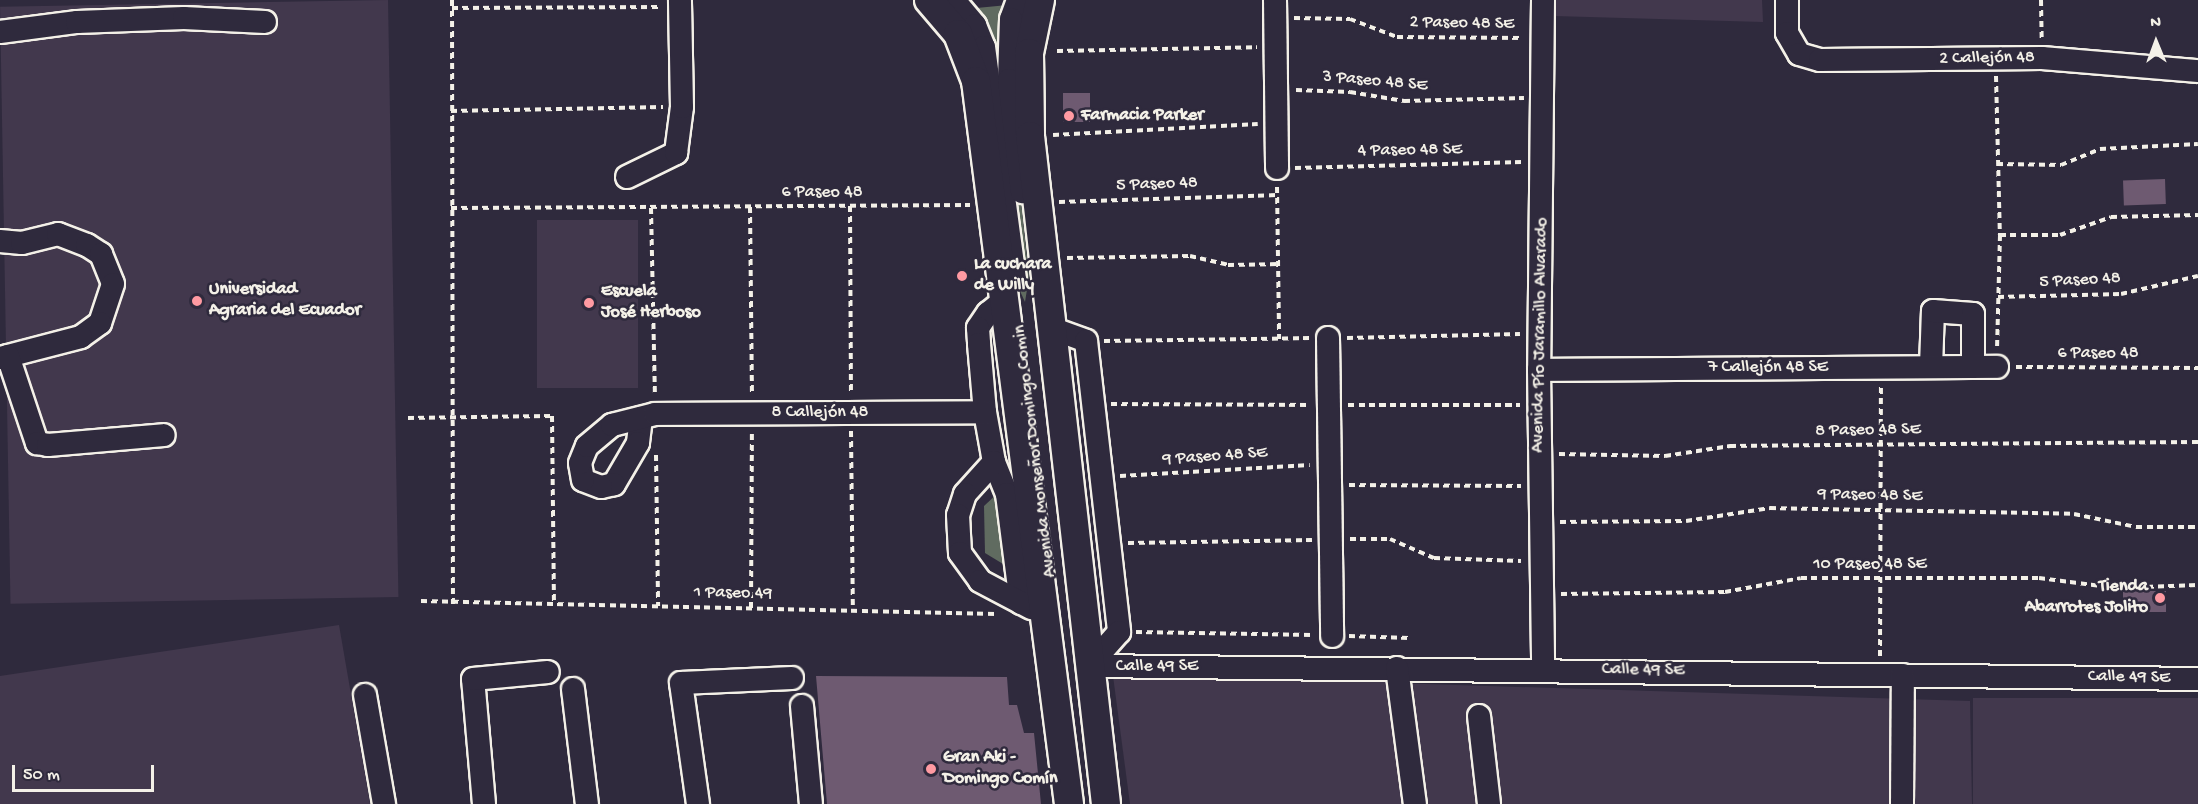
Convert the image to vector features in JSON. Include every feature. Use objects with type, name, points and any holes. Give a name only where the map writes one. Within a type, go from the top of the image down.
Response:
[{"type":"main road","name":"Avenida Monseñor Domingo Comin","points":[[929,0],[968,53],[993,205],[1003,301],[1025,611],[1068,804]]},
{"type":"main road","name":"Avenida Monseñor Domingo Comin","points":[[1040,0],[1029,53],[1030,136],[1106,804]]},
{"type":"street","name":"Avenida Monseñor Domingo Comin","points":[[954,0],[975,25],[992,80],[1079,804]]},
{"type":"street","name":"Avenida Monseñor Domingo Comin","points":[[1018,0],[1011,19],[1009,80],[1095,804]]},
{"type":"street","name":"Avenida Pío Jaramillo Alvarado","points":[[1543,0],[1544,161],[1539,370],[1543,669]]},
{"type":"street","name":"2 Callejón 48","points":[[1787,0],[1787,33],[1799,54],[1820,60],[2042,58],[2198,71]]},
{"type":"street","points":[[627,177],[676,153],[682,107],[680,3]]},
{"type":"street","points":[[1275,9],[1277,168]]},
{"type":"street","points":[[0,32],[77,22],[184,18],[265,22]]},
{"type":"street","points":[[0,241],[22,243],[58,234],[87,245],[101,254],[113,284],[99,323],[81,337],[4,357],[38,443],[48,445],[164,435]]},
{"type":"street","name":"Avenida Monseñor Domingo Comin","points":[[1003,301],[988,313],[978,328],[985,412],[994,462],[1007,494],[1025,611]]},
{"type":"street","points":[[1931,367],[1933,311],[1973,314],[1973,367]]},
{"type":"street","name":"Avenida Monseñor Domingo Comin","points":[[1051,328],[1086,341],[1119,632],[1089,666]]},
{"type":"street","points":[[1328,338],[1332,636]]},
{"type":"street","name":"7 Callejón 48 SE","points":[[1539,370],[1997,367]]},
{"type":"street","name":"8 Callejón 48","points":[[648,416],[985,412]]},
{"type":"street","points":[[994,462],[965,494],[958,515],[957,540],[967,567],[980,581],[1025,611]]},
{"type":"street","name":"Calle 49 SE","points":[[1089,666],[1543,669],[2198,679]]},
{"type":"street","points":[[1397,668],[1415,804]]},
{"type":"street","points":[[484,804],[471,685],[481,675],[548,672]]},
{"type":"street","points":[[1902,804],[1903,675]]},
{"type":"street","points":[[698,804],[681,683],[792,678]]},
{"type":"street","points":[[573,689],[587,804]]},
{"type":"street","points":[[365,695],[384,804]]},
{"type":"street","points":[[802,706],[811,804]]},
{"type":"street","points":[[1479,717],[1489,804]]},
{"type":"path","points":[[452,0],[453,604]]},
{"type":"path","points":[[2042,0],[2042,58]]},
{"type":"path","points":[[452,8],[680,3]]},
{"type":"path","name":"2 Paseo 48 SE","points":[[1275,9],[1350,19],[1397,37],[1544,38]]},
{"type":"path","points":[[1057,51],[1276,46]]},
{"type":"path","points":[[1995,59],[2000,235],[1997,367]]},
{"type":"path","name":"3 Paseo 48 SE","points":[[1276,89],[1350,92],[1404,101],[1543,97]]},
{"type":"path","points":[[451,111],[682,107]]},
{"type":"path","points":[[1030,136],[1192,125],[1277,124]]},
{"type":"path","points":[[1997,164],[2061,165],[2100,149],[2198,144]]},
{"type":"path","name":"4 Paseo 48 SE","points":[[1277,168],[1544,161]]},
{"type":"path","points":[[1277,168],[1279,339]]},
{"type":"path","name":"5 Paseo 48","points":[[1037,203],[1278,195]]},
{"type":"path","name":"6 Paseo 48","points":[[451,208],[993,205]]},
{"type":"path","points":[[2000,235],[2060,235],[2111,217],[2198,215]]},
{"type":"path","points":[[1043,259],[1190,256],[1228,265],[1278,264]]},
{"type":"path","name":"5 Paseo 48","points":[[1998,297],[2121,294],[2198,276]]},
{"type":"path","name":"6 Paseo 48","points":[[1997,367],[2198,368]]},
{"type":"path","points":[[1880,674],[1881,368]]},
{"type":"path","points":[[408,418],[552,416],[554,604]]},
{"type":"path","name":"8 Paseo 48 SE","points":[[1540,453],[1665,456],[1730,446],[2198,442]]},
{"type":"path","name":"9 Paseo 48 SE","points":[[1101,476],[1330,475],[1541,486]]},
{"type":"path","name":"9 Paseo 48 SE","points":[[1541,522],[1686,521],[1770,508],[2074,514],[2136,527],[2198,527]]},
{"type":"path","name":"10 Paseo 48 SE","points":[[1542,594],[1725,592],[1801,578],[1881,580],[2039,578],[2116,588],[2198,585]]},
{"type":"path","name":"1 Paseo 49","points":[[421,601],[453,604],[1025,611]]},
{"type":"path","name":"Calle 49 SE","points":[[1146,633],[1408,638]]},
{"type":"shaded area","name":"Universidad Agraria del Ecuador","points":[[388,0],[398,597],[10,604],[0,7]]},
{"type":"shaded area","points":[[1554,0],[1762,0],[1763,22],[1554,16]]},
{"type":"shaded area","name":"Escuela José Herboso","points":[[537,220],[638,220],[638,388],[537,388]]},
{"type":"shaded area","points":[[339,625],[370,804],[0,804],[0,676]]},
{"type":"shaded area","points":[[1113,676],[1391,681],[1409,804],[1130,804]]},
{"type":"shaded area","points":[[1394,683],[1970,701],[1972,804],[1412,804]]},
{"type":"shaded area","points":[[1973,698],[2198,698],[2198,804],[1973,804]]},
{"type":"green space","points":[[1019,4],[1010,96],[1029,277],[1025,302],[1016,282],[956,10]]},
{"type":"green space","points":[[999,492],[1008,567],[985,553],[984,506]]},
{"type":"building","points":[[1063,93],[1090,93],[1090,122],[1063,122]]},
{"type":"building","points":[[2165,179],[2166,204],[2124,205],[2123,180]]},
{"type":"building","points":[[2123,591],[2166,591],[2166,612],[2123,612]]},
{"type":"building","name":"Gran Aki - Domingo Comín","points":[[816,676],[1007,677],[1009,705],[1017,705],[1024,733],[1034,733],[1041,804],[827,804]]},
{"type":"place","name":"Farmacia Parker","points":[[1069,116]]},
{"type":"place","name":"La cuchara de Willy","points":[[962,276]]},
{"type":"place","name":"Universidad Agraria del Ecuador","points":[[197,301]]},
{"type":"place","name":"Escuela José Herboso","points":[[589,303]]},
{"type":"place","name":"Tienda Abarrotes Jolito","points":[[2160,598]]},
{"type":"place","name":"Gran Aki - Domingo Comín","points":[[931,769]]}]
